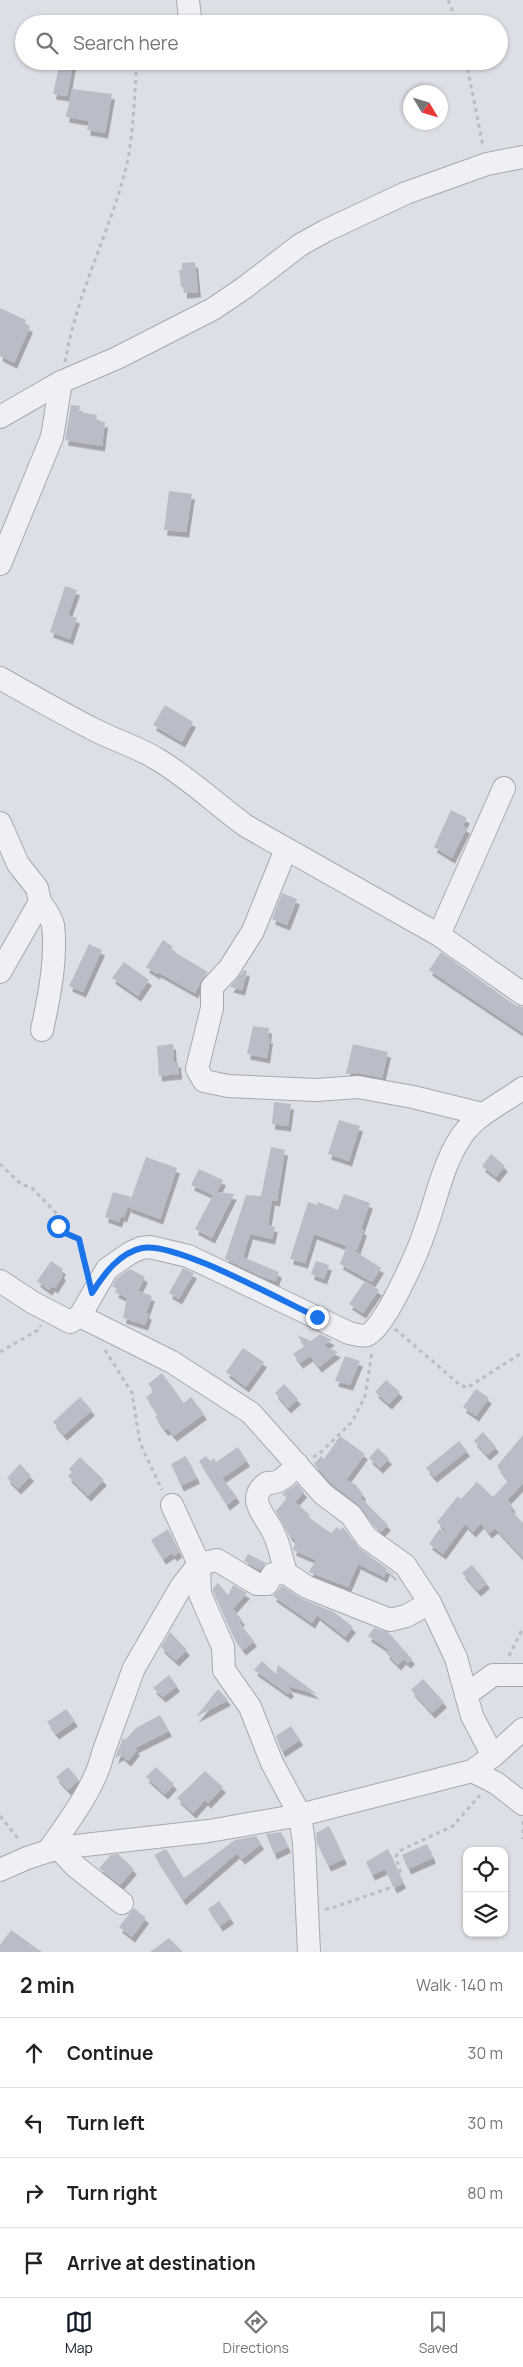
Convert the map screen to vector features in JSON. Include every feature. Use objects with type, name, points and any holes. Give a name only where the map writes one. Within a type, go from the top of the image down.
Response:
[{"type":"street","points":[[0,416],[61,382],[118,358],[213,309],[300,245],[325,231],[406,193],[487,164],[523,157]]},
{"type":"street","points":[[0,564],[52,437],[61,382]]},
{"type":"street","points":[[0,678],[92,729],[138,748],[158,759],[185,777],[233,816],[286,850],[350,883],[439,935],[523,994]]},
{"type":"street","points":[[439,935],[504,788]]},
{"type":"street","points":[[0,823],[18,864],[37,888],[40,902],[48,913],[52,925],[51,987],[42,1030]]},
{"type":"street","points":[[286,850],[253,931],[229,969],[212,987],[212,1008],[198,1070],[204,1081],[228,1086],[316,1090],[358,1087],[413,1097],[482,1114]]},
{"type":"street","points":[[0,972],[40,902]]},
{"type":"street","points":[[0,1282],[47,1311],[70,1322],[80,1316],[107,1269],[130,1253],[141,1248],[160,1248],[188,1256],[349,1333],[368,1335],[380,1324],[417,1252],[438,1186],[452,1154],[471,1123],[523,1088]]},
{"type":"street","points":[[80,1316],[172,1362],[251,1413],[323,1494],[351,1515],[367,1538],[405,1565],[430,1603],[456,1658],[472,1716],[493,1756]]},
{"type":"street","points":[[286,1573],[274,1534],[261,1514],[256,1498],[260,1488],[267,1483],[276,1484],[296,1464]]},
{"type":"street","points":[[172,1505],[199,1564],[200,1594],[223,1647],[224,1670],[250,1707],[272,1763],[300,1815],[304,1843],[309,1952]]},
{"type":"street","points":[[44,1852],[62,1831],[100,1767],[134,1668],[181,1587],[199,1564],[217,1560],[257,1584],[267,1584],[274,1574],[286,1573],[307,1587],[390,1620],[406,1616],[430,1603]]},
{"type":"street","points":[[466,1695],[493,1675],[523,1675]]},
{"type":"street","points":[[0,1870],[44,1852],[208,1831],[300,1815],[472,1771],[493,1756],[523,1729]]},
{"type":"street","points":[[472,1771],[496,1783],[523,1804]]},
{"type":"street","points":[[44,1852],[75,1866],[122,1903]]},
{"type":"path","points":[[448,0],[454,15]]},
{"type":"path","points":[[61,382],[71,327],[125,172],[130,145],[136,70]]},
{"type":"path","points":[[468,70],[487,164]]},
{"type":"path","points":[[0,1164],[21,1184],[32,1188],[57,1214],[58,1226],[65,1233],[79,1239],[92,1293]]},
{"type":"path","points":[[0,1352],[38,1330],[47,1311]]},
{"type":"path","points":[[296,1464],[319,1454],[352,1422],[365,1396],[380,1324],[459,1384],[468,1388],[523,1352]]},
{"type":"path","points":[[102,1345],[132,1392],[144,1454],[172,1505]]},
{"type":"path","points":[[306,1906],[329,1909],[392,1887],[401,1874],[396,1857],[399,1851],[453,1826],[477,1797],[496,1783]]},
{"type":"path","points":[[0,1816],[21,1842],[44,1852]]},
{"type":"building","points":[[58,70],[72,70],[67,96],[53,94]]},
{"type":"building","points":[[72,89],[112,94],[105,133],[87,130],[89,121],[66,117]]},
{"type":"building","points":[[195,262],[198,292],[184,293],[184,287],[181,287],[179,270],[182,270],[182,263]]},
{"type":"building","points":[[0,308],[26,320],[25,324],[30,327],[14,363],[0,356]]},
{"type":"building","points":[[71,405],[80,406],[79,412],[97,415],[96,421],[105,422],[102,446],[65,440]]},
{"type":"building","points":[[169,491],[192,494],[186,532],[164,530]]},
{"type":"building","points":[[65,586],[77,590],[68,615],[77,618],[70,639],[50,632]]},
{"type":"building","points":[[165,705],[193,722],[182,742],[153,725]]},
{"type":"building","points":[[451,810],[467,818],[463,826],[467,828],[452,858],[434,847]]},
{"type":"building","points":[[282,893],[297,899],[287,925],[272,919]]},
{"type":"building","points":[[163,940],[173,947],[171,950],[208,972],[195,993],[146,967]]},
{"type":"building","points":[[89,944],[102,950],[83,992],[69,986]]},
{"type":"building","points":[[441,952],[515,1005],[523,1007],[523,1033],[429,970]]},
{"type":"building","points":[[124,962],[149,980],[138,996],[112,978]]},
{"type":"building","points":[[244,970],[247,971],[242,990],[230,987]]},
{"type":"building","points":[[253,1026],[269,1028],[268,1038],[270,1038],[267,1058],[247,1054]]},
{"type":"building","points":[[173,1044],[174,1062],[178,1062],[179,1074],[159,1076],[157,1046]]},
{"type":"building","points":[[353,1044],[388,1052],[382,1078],[359,1073],[346,1074]]},
{"type":"building","points":[[274,1102],[291,1104],[288,1126],[272,1124]]},
{"type":"building","points":[[339,1120],[360,1126],[349,1161],[328,1154]]},
{"type":"building","points":[[271,1147],[285,1150],[277,1201],[272,1200],[268,1225],[275,1227],[272,1239],[250,1234],[243,1257],[279,1272],[276,1281],[225,1259],[246,1195],[261,1196]]},
{"type":"building","points":[[491,1154],[505,1166],[496,1177],[482,1166]]},
{"type":"building","points":[[146,1157],[177,1168],[160,1219],[128,1207]]},
{"type":"building","points":[[199,1169],[223,1180],[217,1192],[234,1194],[212,1238],[195,1229],[213,1195],[191,1185]]},
{"type":"building","points":[[113,1192],[131,1197],[124,1217],[121,1216],[119,1222],[105,1217]]},
{"type":"building","points":[[344,1194],[370,1203],[361,1229],[364,1230],[357,1250],[314,1234],[305,1263],[290,1259],[308,1202],[317,1205],[318,1202],[338,1210]]},
{"type":"building","points":[[347,1246],[381,1268],[372,1282],[340,1264]]},
{"type":"building","points":[[51,1261],[63,1269],[61,1273],[63,1275],[55,1288],[52,1286],[49,1290],[37,1281]]},
{"type":"building","points":[[316,1261],[329,1265],[324,1279],[311,1274]]},
{"type":"building","points":[[183,1268],[194,1273],[179,1299],[169,1293]]},
{"type":"building","points":[[130,1269],[145,1277],[138,1291],[152,1296],[146,1313],[149,1314],[145,1325],[123,1318],[127,1298],[115,1292],[117,1289],[112,1286],[117,1278]]},
{"type":"building","points":[[365,1281],[379,1290],[363,1313],[349,1304]]},
{"type":"building","points":[[320,1334],[332,1340],[323,1346],[338,1352],[319,1367],[310,1356],[300,1363],[293,1354],[305,1346],[297,1335],[311,1341]]},
{"type":"building","points":[[243,1348],[264,1362],[246,1387],[226,1372]]},
{"type":"building","points":[[345,1356],[360,1361],[350,1385],[335,1381]]},
{"type":"building","points":[[162,1373],[184,1403],[191,1397],[204,1414],[174,1436],[168,1429],[165,1430],[155,1417],[158,1415],[146,1397],[154,1391],[148,1384]]},
{"type":"building","points":[[386,1380],[400,1392],[389,1404],[375,1392]]},
{"type":"building","points":[[284,1384],[298,1399],[288,1408],[275,1393]]},
{"type":"building","points":[[476,1389],[489,1398],[476,1416],[463,1407]]},
{"type":"building","points":[[80,1397],[92,1410],[64,1435],[53,1422]]},
{"type":"building","points":[[483,1432],[496,1447],[487,1455],[474,1441]]},
{"type":"building","points":[[523,1435],[523,1483],[507,1500],[513,1507],[510,1509],[523,1523],[523,1558],[495,1528],[489,1533],[481,1523],[473,1532],[465,1524],[443,1554],[429,1544],[439,1529],[450,1535],[437,1522],[458,1496],[461,1499],[477,1482],[493,1497],[508,1481],[497,1466]]},
{"type":"building","points":[[340,1436],[365,1454],[346,1480],[355,1484],[363,1494],[361,1498],[388,1525],[381,1532],[359,1505],[332,1484],[314,1464],[321,1456],[324,1459]]},
{"type":"building","points":[[459,1441],[467,1451],[434,1477],[426,1468]]},
{"type":"building","points":[[238,1447],[247,1461],[222,1478],[237,1497],[227,1505],[199,1461],[206,1456],[210,1461],[214,1458],[216,1462]]},
{"type":"building","points":[[378,1448],[389,1459],[380,1468],[369,1458]]},
{"type":"building","points":[[186,1456],[197,1478],[181,1486],[171,1464]]},
{"type":"building","points":[[80,1457],[104,1480],[88,1496],[68,1476],[72,1472],[69,1469]]},
{"type":"building","points":[[20,1464],[31,1476],[18,1489],[7,1478]]},
{"type":"building","points":[[297,1484],[304,1492],[295,1502],[310,1515],[308,1517],[331,1533],[337,1527],[341,1530],[343,1527],[359,1548],[394,1574],[387,1570],[384,1577],[358,1564],[348,1587],[309,1572],[316,1560],[293,1550],[296,1541],[289,1535],[276,1511],[287,1498],[282,1494]]},
{"type":"building","points":[[168,1529],[179,1552],[174,1556],[172,1553],[163,1559],[151,1540]]},
{"type":"building","points":[[248,1554],[266,1563],[260,1570],[244,1561]]},
{"type":"building","points":[[472,1565],[487,1583],[478,1591],[462,1573]]},
{"type":"building","points":[[218,1583],[228,1595],[233,1585],[247,1593],[231,1611],[233,1609],[242,1620],[239,1622],[254,1641],[243,1650],[233,1636],[213,1591],[213,1588]]},
{"type":"building","points":[[282,1586],[302,1599],[334,1612],[353,1627],[345,1637],[317,1615],[312,1623],[273,1596]]},
{"type":"building","points":[[374,1628],[388,1632],[412,1659],[408,1663],[403,1659],[398,1665],[386,1653],[389,1650],[368,1636]]},
{"type":"building","points":[[170,1632],[187,1650],[176,1661],[161,1647]]},
{"type":"building","points":[[262,1661],[276,1674],[278,1665],[317,1694],[287,1686],[291,1691],[288,1694],[254,1670]]},
{"type":"building","points":[[169,1675],[177,1686],[163,1697],[153,1688]]},
{"type":"building","points":[[423,1679],[444,1702],[432,1713],[411,1690]]},
{"type":"building","points":[[218,1689],[228,1700],[196,1717]]},
{"type":"building","points":[[66,1709],[75,1721],[56,1734],[47,1722]]},
{"type":"building","points":[[160,1715],[169,1731],[135,1748],[137,1750],[128,1761],[121,1755],[115,1758],[123,1738],[125,1740],[136,1728]]},
{"type":"building","points":[[291,1726],[300,1740],[282,1752],[276,1736]]},
{"type":"building","points":[[68,1767],[79,1780],[68,1790],[56,1777]]},
{"type":"building","points":[[156,1767],[174,1784],[165,1794],[146,1777]]},
{"type":"building","points":[[205,1771],[223,1787],[208,1803],[205,1800],[193,1813],[177,1798]]},
{"type":"building","points":[[329,1826],[344,1859],[328,1866],[317,1843],[316,1833]]},
{"type":"building","points":[[281,1832],[288,1847],[274,1854],[266,1834]]},
{"type":"building","points":[[256,1836],[261,1844],[242,1859],[237,1853],[183,1900],[154,1855],[166,1849],[184,1878],[235,1840]]},
{"type":"building","points":[[427,1844],[433,1858],[408,1869],[402,1855]]},
{"type":"building","points":[[388,1849],[403,1883],[394,1888],[385,1869],[372,1875],[366,1862]]},
{"type":"building","points":[[118,1854],[134,1869],[120,1885],[99,1868],[111,1855]]},
{"type":"building","points":[[219,1901],[231,1918],[220,1926],[208,1909]]},
{"type":"building","points":[[134,1908],[146,1918],[132,1937],[119,1927]]},
{"type":"building","points":[[11,1930],[42,1952],[0,1952],[0,1945]]},
{"type":"building","points":[[169,1938],[183,1952],[150,1952]]},
{"type":"route","points":[[58,1226],[65,1233],[79,1239],[92,1293],[107,1269],[130,1253],[141,1248],[160,1248],[188,1256],[317,1317]]}]
